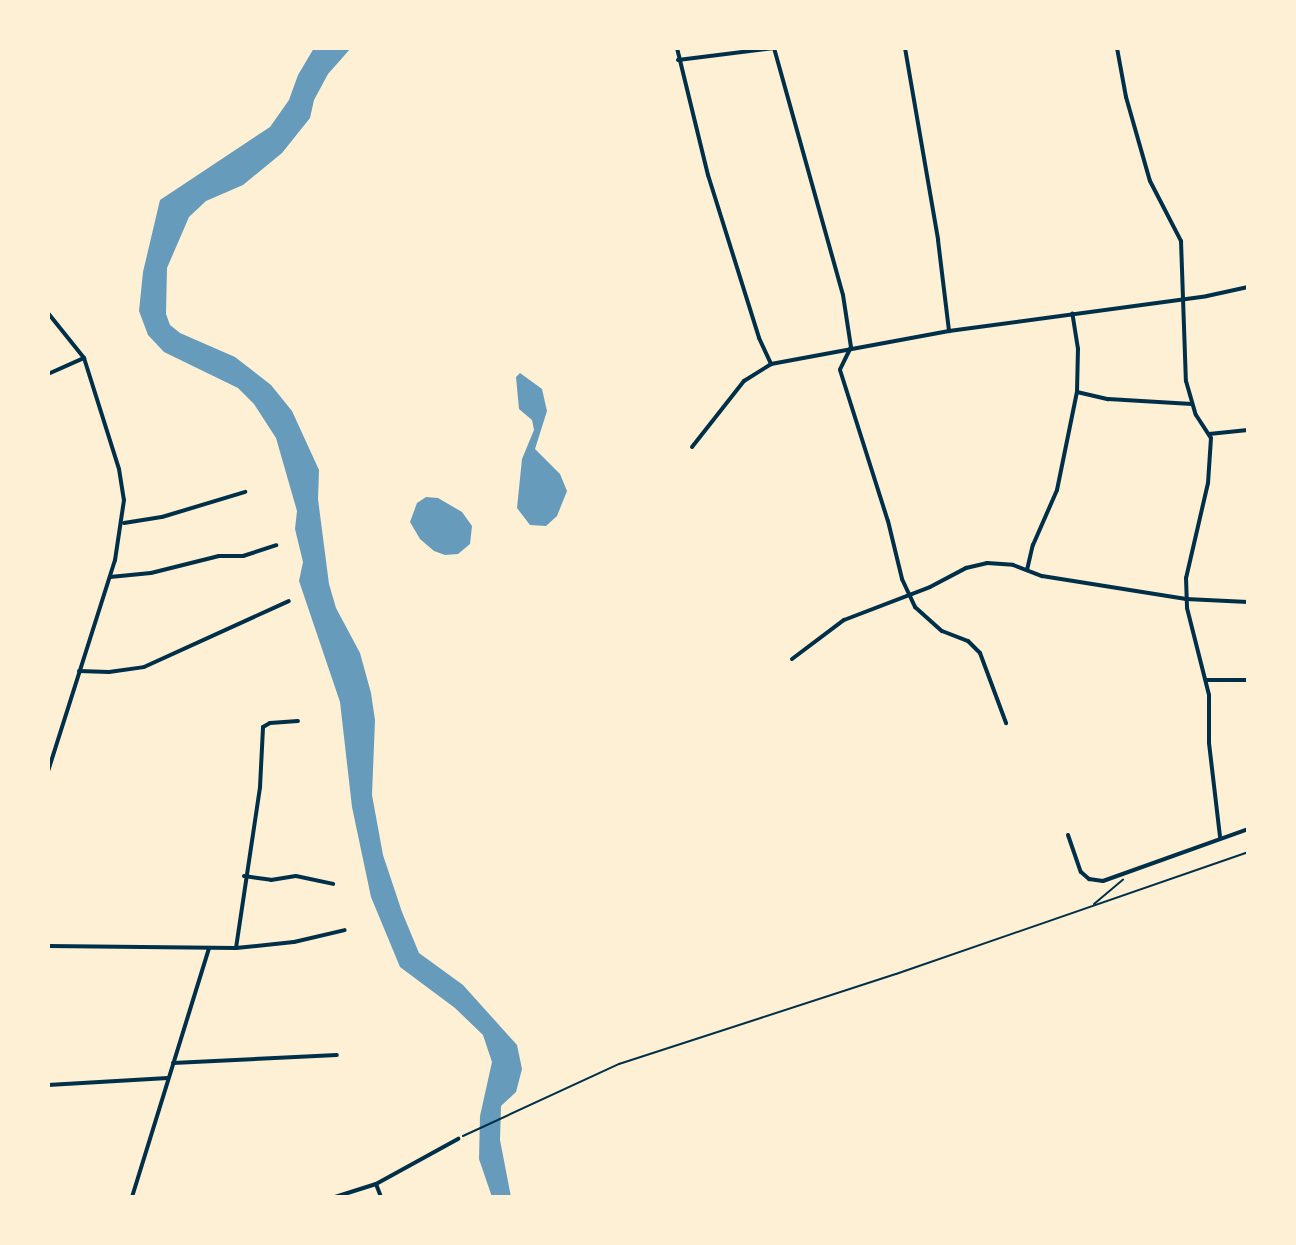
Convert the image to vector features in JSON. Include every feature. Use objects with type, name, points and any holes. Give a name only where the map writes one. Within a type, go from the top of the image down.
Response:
[{"type":"street","points":[[677,48],[708,175],[759,338],[771,364]]},
{"type":"street","points":[[678,60],[774,48],[843,295],[851,347],[840,370],[909,595],[915,607],[942,631],[968,641],[980,653],[1006,723]]},
{"type":"street","points":[[905,48],[938,240],[949,331]]},
{"type":"street","points":[[1117,48],[1126,97],[1150,181],[1181,241],[1183,348],[1192,404],[1209,434],[1208,483],[1186,578],[1186,599],[1189,627],[1206,680],[1220,837]]},
{"type":"street","points":[[692,447],[744,381],[771,364],[949,331],[1248,287]]},
{"type":"street","points":[[1027,570],[1033,545],[1057,490],[1077,392],[1078,349],[1072,312]]},
{"type":"street","points":[[48,313],[84,358],[119,469],[124,523],[110,577],[48,771]]},
{"type":"street","points":[[48,374],[84,358]]},
{"type":"street","points":[[1077,392],[1108,399],[1192,404]]},
{"type":"street","points":[[1209,434],[1248,430]]},
{"type":"street","points":[[124,523],[162,517],[245,492]]},
{"type":"street","points":[[110,577],[138,576],[219,556],[243,556],[276,545]]},
{"type":"street","points":[[792,659],[844,620],[981,564],[1005,564],[1186,599],[1248,602]]},
{"type":"street","points":[[79,671],[139,669],[289,601]]},
{"type":"street","points":[[1206,680],[1248,680]]},
{"type":"street","points":[[236,948],[244,876],[260,787],[263,727],[270,723],[298,721]]},
{"type":"street","points":[[1068,835],[1077,866],[1089,879],[1108,881],[1248,829]]},
{"type":"street","points":[[244,876],[266,880],[296,876],[333,884]]},
{"type":"street","points":[[48,946],[236,948],[294,942],[345,930]]},
{"type":"street","points":[[132,1197],[209,949]]},
{"type":"street","points":[[173,1063],[337,1055]]},
{"type":"street","points":[[48,1085],[168,1078]]},
{"type":"street","points":[[335,1197],[376,1184],[458,1139]]},
{"type":"street","points":[[376,1184],[381,1197]]},
{"type":"path","points":[[458,1139],[619,1064],[1248,852]]},
{"type":"path","points":[[1090,907],[1134,871]]},
{"type":"water","points":[[314,48],[351,48],[328,74],[314,100],[310,118],[282,153],[243,185],[206,201],[189,217],[167,268],[166,314],[170,325],[180,333],[235,357],[271,385],[292,411],[319,470],[318,499],[329,584],[336,608],[360,653],[371,693],[375,720],[372,795],[383,855],[402,912],[419,953],[463,985],[517,1045],[522,1069],[516,1092],[501,1106],[500,1140],[511,1197],[492,1197],[479,1159],[480,1116],[492,1062],[483,1035],[455,1008],[400,967],[371,897],[352,807],[340,702],[299,581],[303,562],[295,529],[297,511],[276,438],[254,404],[238,388],[164,352],[148,335],[139,311],[143,272],[160,200],[270,127],[289,100],[298,75]]},
{"type":"water","points":[[520,373],[542,389],[547,411],[535,449],[560,474],[567,491],[557,516],[546,526],[530,525],[517,508],[522,459],[534,430],[532,420],[519,409],[516,377]]},
{"type":"water","points":[[426,497],[438,498],[462,512],[472,526],[470,544],[458,554],[445,555],[434,551],[420,539],[410,522],[417,503]]}]
